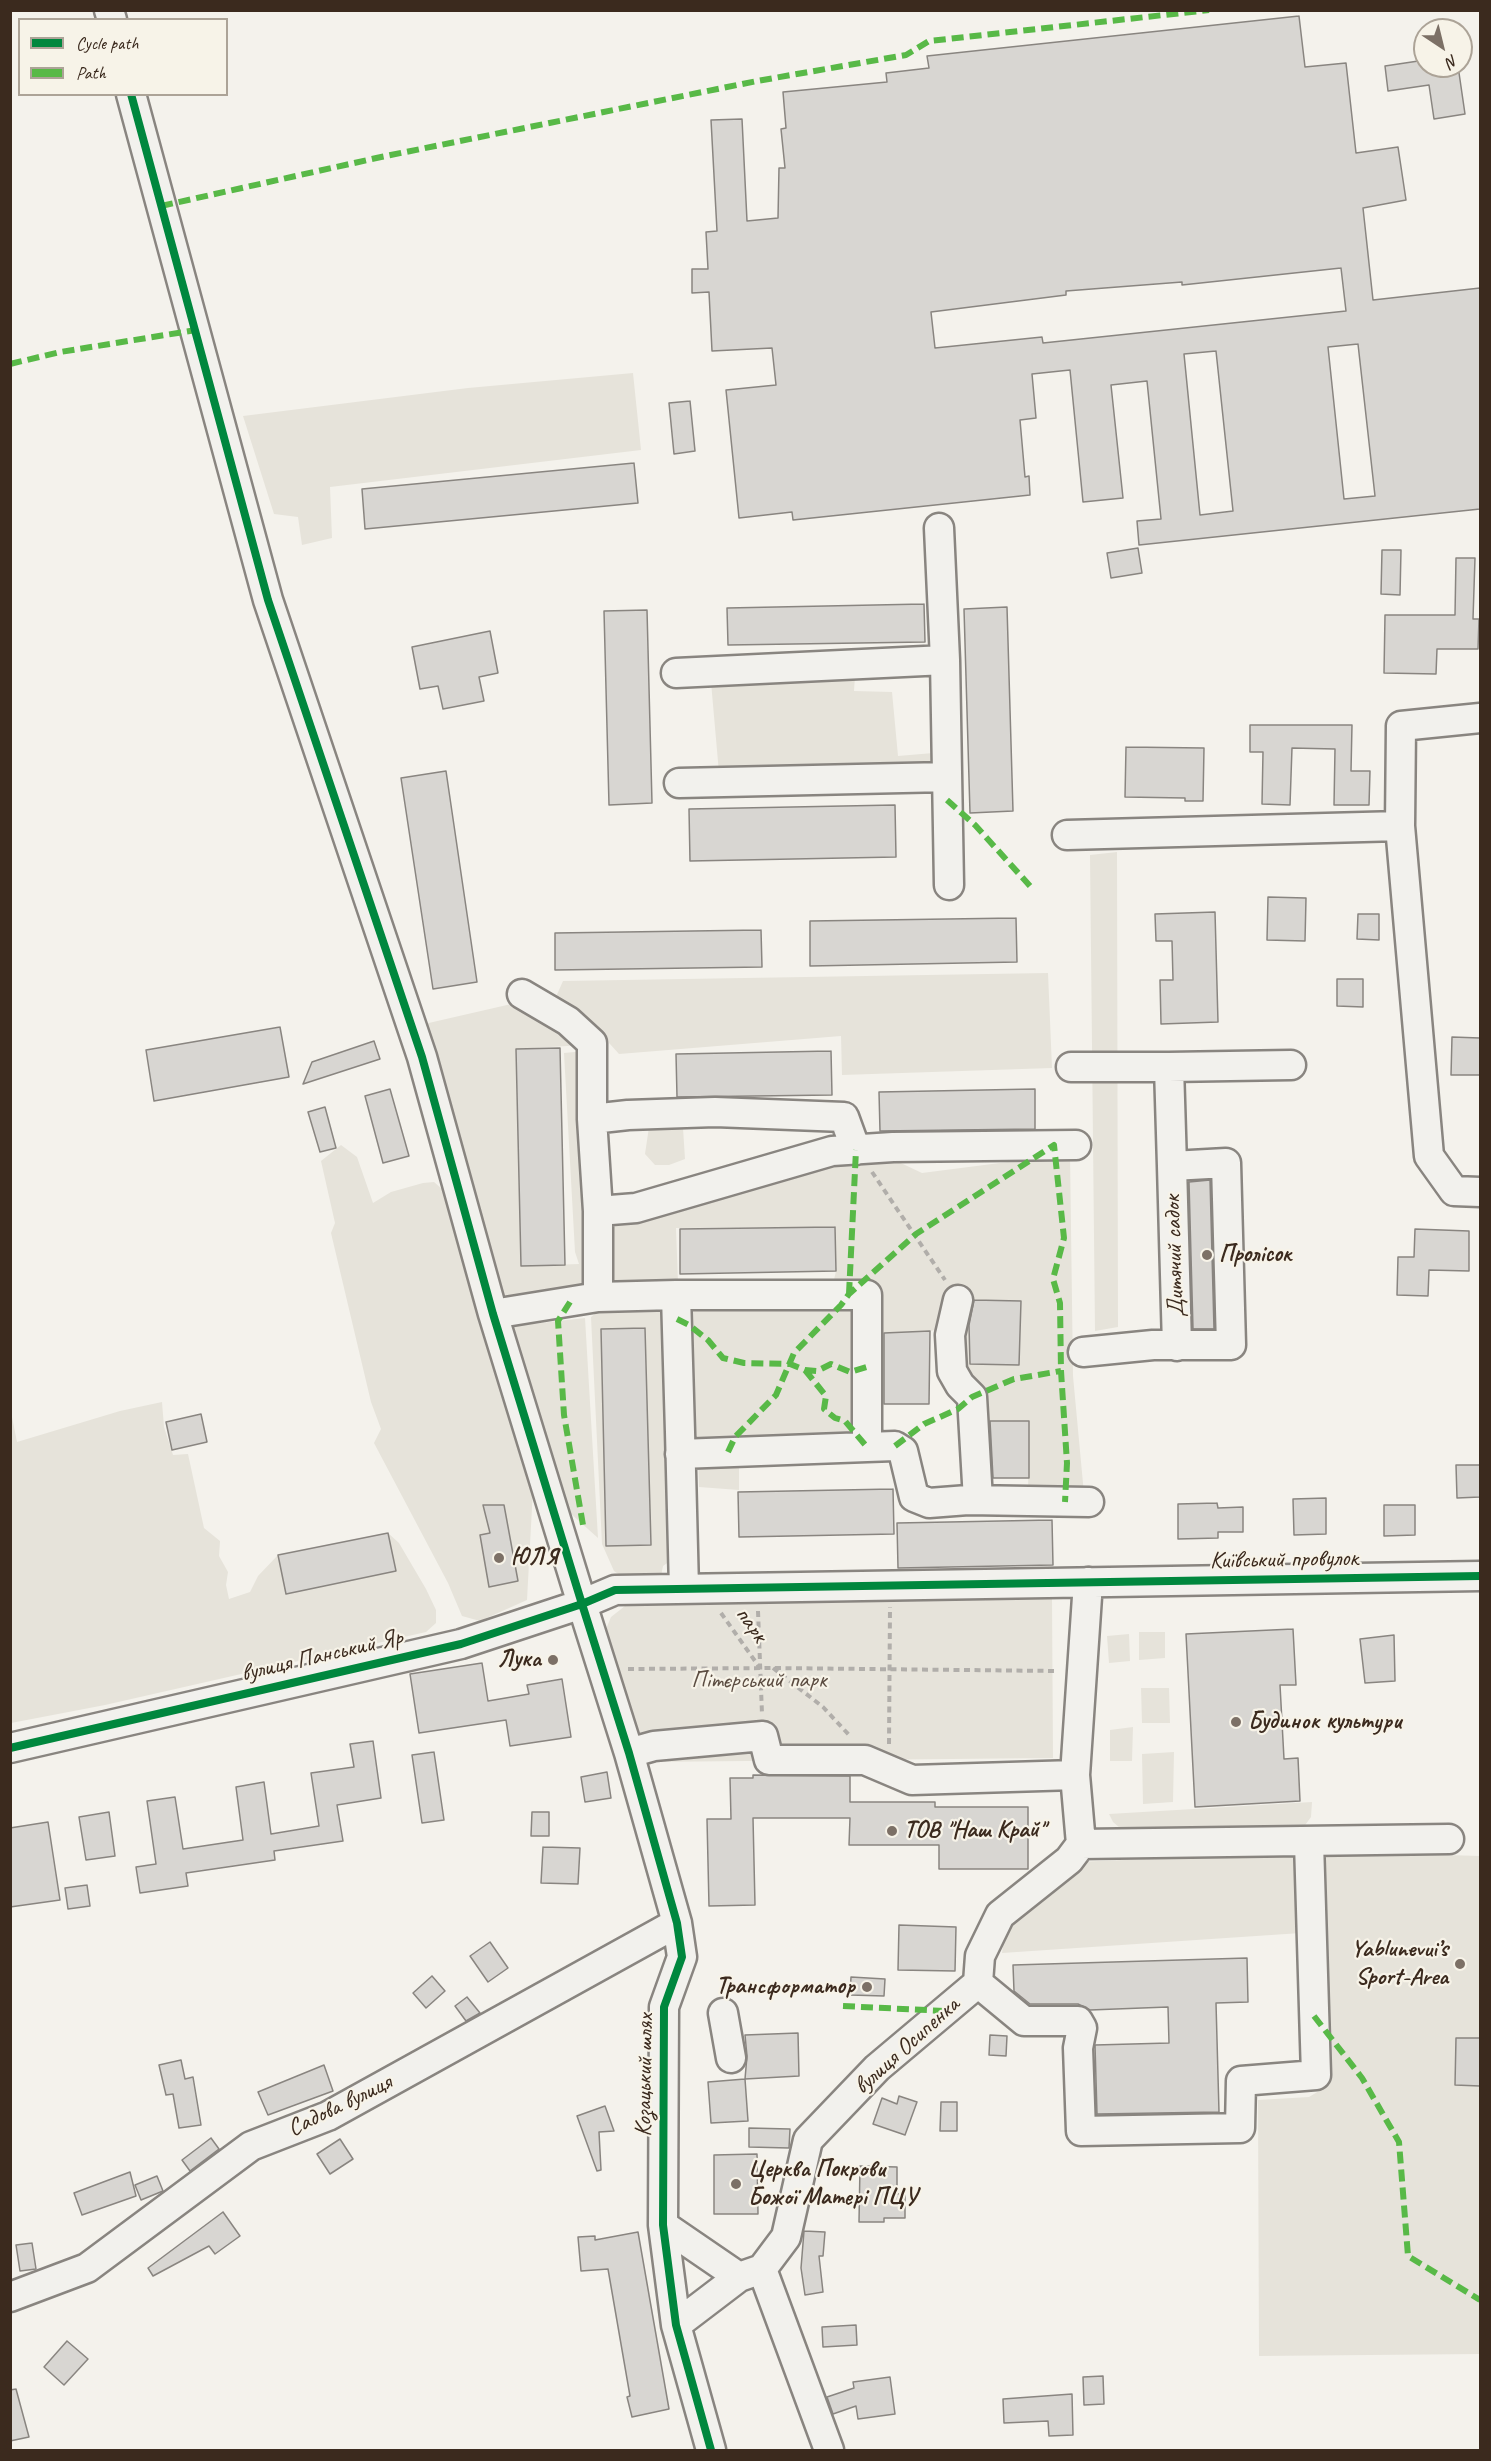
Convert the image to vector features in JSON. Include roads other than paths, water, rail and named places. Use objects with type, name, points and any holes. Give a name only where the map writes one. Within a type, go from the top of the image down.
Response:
[{"type":"street","points":[[132,96],[268,600],[422,1057],[493,1314],[582,1604]]},
{"type":"street","points":[[939,528],[945,660],[950,885]]},
{"type":"street","points":[[676,673],[945,660]]},
{"type":"street","points":[[1480,718],[1401,726],[1400,826],[1429,1156],[1454,1191],[1480,1192]]},
{"type":"street","points":[[679,783],[947,777]]},
{"type":"street","points":[[1067,835],[1400,826]]},
{"type":"street","points":[[522,994],[568,1021],[592,1043],[592,1119],[598,1211],[598,1297]]},
{"type":"street","points":[[1071,1067],[1291,1065]]},
{"type":"street","name":"Дитячий садок","points":[[1169,1067],[1177,1346]]},
{"type":"street","points":[[592,1119],[628,1115],[715,1112],[844,1117],[856,1150]]},
{"type":"street","points":[[598,1211],[636,1208],[832,1151],[893,1147],[1076,1145]]},
{"type":"street","name":"Дитячий садок","points":[[1083,1352],[1153,1345],[1231,1345],[1226,1163],[1172,1166]]},
{"type":"street","points":[[676,1295],[684,1589]]},
{"type":"street","points":[[493,1314],[598,1297],[867,1295],[867,1447]]},
{"type":"street","points":[[958,1300],[950,1335],[952,1371],[960,1385],[972,1397],[978,1500]]},
{"type":"street","points":[[681,1454],[895,1446],[903,1451],[914,1497],[929,1503],[978,1500],[1089,1502]]},
{"type":"street","name":"Київський провулок","points":[[891,1586],[1480,1576]]},
{"type":"street","points":[[1088,1582],[1075,1775],[1081,1844],[1449,1839]]},
{"type":"street","name":"вулиця Панський Яр","points":[[10,1748],[461,1644],[582,1604],[615,1590],[891,1586]]},
{"type":"street","name":"Козацький шлях","points":[[582,1604],[629,1753],[677,1923],[682,1957],[664,2007],[663,2225],[676,2325],[711,2451]]},
{"type":"street","points":[[629,1753],[654,1746],[763,1736],[769,1760],[865,1760],[912,1780],[1075,1775]]},
{"type":"street","points":[[978,1983],[1024,2021],[1078,2021],[1082,2028],[1078,2048],[1080,2131],[1240,2128],[1241,2081],[1316,2075],[1309,1842]]},
{"type":"street","name":"вулиця Осипенка","points":[[676,2325],[751,2273],[786,2237],[808,2140],[877,2068],[978,1983],[980,1956],[1000,1915],[1069,1860],[1081,1844]]},
{"type":"street","name":"Садова вулиця","points":[[10,2297],[87,2268],[250,2146],[328,2116],[677,1923]]},
{"type":"street","points":[[723,2013],[730,2058]]},
{"type":"street","points":[[663,2225],[751,2273],[829,2451]]},
{"type":"place","name":"Пролісок","points":[[1207,1255]]},
{"type":"place","name":"ЮЛЯ","points":[[499,1558]]},
{"type":"place","name":"Лука","points":[[553,1660]]},
{"type":"place","name":"Будинок культури","points":[[1236,1722]]},
{"type":"place","name":"ТОВ \"Наш Край\"","points":[[892,1831]]},
{"type":"place","name":"Yablunevui’s Sport-Area","points":[[1460,1964]]},
{"type":"place","name":"Трансформатор","points":[[867,1987]]},
{"type":"place","name":"Церква Покрови Божої Матері ПЦУ","points":[[736,2184]]},
{"type":"park label","name":"Пітєрський парк","points":[[759,1681]]}]
